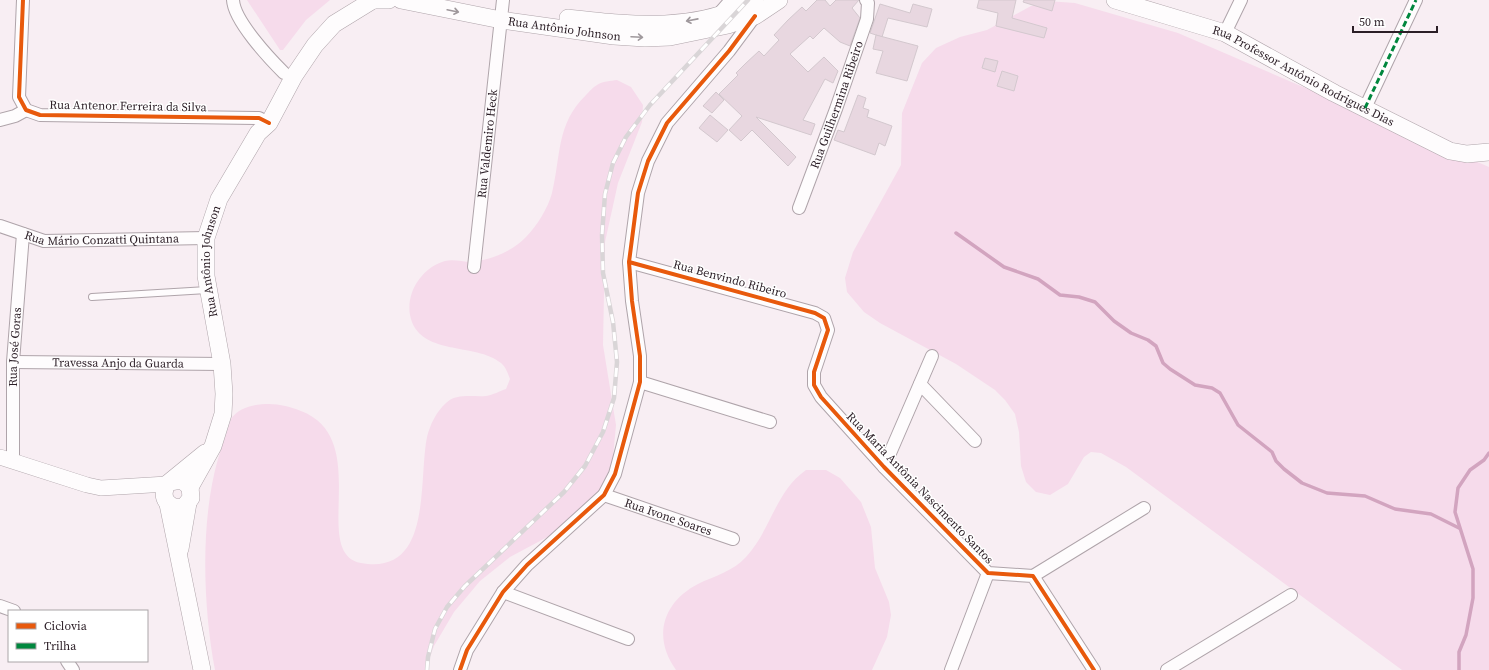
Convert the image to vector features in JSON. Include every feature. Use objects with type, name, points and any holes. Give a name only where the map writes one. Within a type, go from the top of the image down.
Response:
[{"type":"main road","name":"Rua Antônio Johnson","points":[[262,125],[284,73],[307,40],[328,17],[351,0]]},
{"type":"main road","name":"Rua Antônio Johnson","points":[[178,559],[189,495],[213,446],[222,414],[224,394],[222,364],[206,276],[206,238],[219,199],[262,125],[315,46],[334,24],[374,0]]},
{"type":"main road","points":[[374,0],[389,0]]},
{"type":"main road","name":"Rua Antônio Johnson","points":[[401,0],[502,10]]},
{"type":"main road","name":"Rua Antônio Johnson","points":[[459,0],[614,36],[646,38],[670,38],[727,13],[755,8],[779,0]]},
{"type":"main road","name":"Rua Professor Antônio Rodrigues Dias","points":[[1115,0],[1225,33],[1365,108],[1450,151],[1467,154],[1489,152]]},
{"type":"main road","points":[[169,483],[182,480],[189,495],[178,508],[167,503],[164,493],[169,483],[213,446]]},
{"type":"main road","name":"Rua Antônio Johnson","points":[[167,503],[202,670]]},
{"type":"street","points":[[0,120],[15,116],[26,110],[19,98],[23,0]]},
{"type":"street","points":[[233,0],[238,14],[262,51],[284,73]]},
{"type":"street","name":"Rua Guilhermina Ribeiro","points":[[799,208],[836,109],[867,19],[868,3],[866,0]]},
{"type":"street","points":[[1225,33],[1241,0]]},
{"type":"street","points":[[1365,108],[1416,0]]},
{"type":"street","points":[[460,670],[467,650],[503,592],[527,565],[604,495],[614,474],[640,382],[640,356],[632,301],[629,262],[638,192],[648,161],[667,123],[729,51],[755,8]]},
{"type":"street","name":"Rua Valdemiro Heck","points":[[474,267],[502,10]]},
{"type":"street","points":[[727,13],[729,51]]},
{"type":"street","name":"Rua Antenor Ferreira da Silva","points":[[26,110],[40,115],[262,125]]},
{"type":"street","name":"Rua Mário Conzatti Quintana","points":[[0,226],[44,241],[206,238]]},
{"type":"street","name":"Rua José Goras","points":[[7,459],[23,234]]},
{"type":"street","name":"Rua Benvindo Ribeiro","points":[[629,262],[815,313],[824,318]]},
{"type":"street","name":"Rua Maria Antônia Nascimento Santos","points":[[824,318],[828,330],[814,372],[814,385],[821,397],[884,467],[988,573],[1033,576]]},
{"type":"street","points":[[884,467],[932,356]]},
{"type":"street","name":"Travessa Anjo da Guarda","points":[[13,362],[222,364]]},
{"type":"street","points":[[640,382],[770,422]]},
{"type":"street","points":[[920,384],[975,441]]},
{"type":"street","points":[[7,459],[87,485],[101,488],[169,483]]},
{"type":"street","points":[[130,487],[167,503]]},
{"type":"street","name":"Rua Ivone Soares","points":[[604,495],[733,539]]},
{"type":"street","points":[[1094,670],[1033,576],[1144,508]]},
{"type":"street","points":[[951,670],[988,573]]},
{"type":"street","points":[[503,592],[628,639]]},
{"type":"street","points":[[1167,670],[1291,596]]},
{"type":"street","points":[[0,606],[11,610]]},
{"type":"lane","points":[[92,297],[209,290]]},
{"type":"shaded area","points":[[247,0],[330,0],[306,20],[283,50],[280,50]]},
{"type":"shaded area","points":[[1047,1],[1075,3],[1178,33],[1489,167],[1489,670],[1402,670],[1126,467],[1101,453],[1091,452],[1084,457],[1068,484],[1050,495],[1036,492],[1026,482],[1021,466],[1019,432],[1015,414],[1005,400],[995,390],[956,364],[880,323],[864,312],[847,292],[845,278],[853,252],[901,165],[902,113],[922,63],[936,48],[960,37],[987,30],[1031,6]]},
{"type":"shaded area","points":[[617,80],[631,87],[643,105],[642,122],[618,183],[605,242],[603,345],[616,425],[613,457],[608,475],[598,495],[553,534],[510,557],[480,581],[454,612],[434,646],[425,670],[215,670],[206,592],[206,536],[212,483],[231,419],[238,412],[248,407],[273,404],[301,411],[322,425],[334,445],[338,469],[338,518],[340,539],[346,555],[361,563],[384,563],[400,555],[411,540],[418,521],[427,437],[436,415],[450,400],[465,396],[486,396],[494,394],[506,389],[510,379],[503,365],[490,357],[449,347],[424,337],[415,328],[410,315],[409,306],[414,289],[423,274],[437,264],[449,260],[474,262],[485,260],[510,250],[526,237],[534,228],[548,205],[555,179],[561,141],[569,117],[576,106],[594,87],[607,81]]},
{"type":"shaded area","points":[[806,470],[826,470],[840,478],[861,502],[871,527],[875,568],[889,602],[891,615],[887,637],[872,670],[676,670],[664,645],[663,633],[669,610],[676,600],[686,592],[698,584],[730,570],[746,557],[762,535],[787,489]]},
{"type":"building","points":[[817,0],[825,0],[830,6],[836,0],[859,0],[852,8],[860,18],[850,46],[840,42],[824,28],[813,39],[810,36],[790,54],[808,72],[824,57],[838,71],[833,83],[825,79],[803,120],[815,124],[811,135],[756,117],[796,157],[788,166],[752,130],[741,141],[729,130],[742,116],[719,94],[738,75],[736,73],[759,51],[764,56],[779,40],[774,35],[788,20],[802,7],[806,11]]},
{"type":"building","points":[[979,0],[1016,0],[1012,18],[1047,28],[1044,38],[996,26],[998,13],[977,8]]},
{"type":"building","points":[[1024,0],[1055,0],[1052,11],[1023,2]]},
{"type":"building","points":[[880,4],[910,13],[913,4],[932,9],[927,27],[888,18],[882,37],[870,33]]},
{"type":"building","points":[[876,35],[918,46],[907,81],[876,73],[883,51],[873,49]]},
{"type":"building","points":[[985,58],[998,61],[995,72],[982,68]]},
{"type":"building","points":[[1002,71],[1018,76],[1014,91],[997,86]]},
{"type":"building","points":[[716,92],[724,100],[712,113],[703,106]]},
{"type":"building","points":[[858,95],[866,98],[863,108],[869,110],[867,117],[892,126],[885,146],[879,143],[875,155],[834,140],[838,130],[844,132]]},
{"type":"building","points":[[710,115],[728,130],[717,142],[699,128]]},
{"type":"waterway","points":[[956,233],[1004,267],[1038,279],[1060,295],[1079,297],[1095,302],[1114,321],[1131,333],[1148,340],[1156,346],[1163,363],[1170,369],[1195,385],[1212,388],[1220,393],[1238,425],[1272,452],[1276,461],[1302,483],[1327,493],[1365,496],[1395,509],[1431,514],[1459,528]]},
{"type":"waterway","points":[[1459,670],[1459,652],[1466,635],[1473,598],[1473,569],[1455,512],[1458,488],[1470,470],[1484,460],[1489,453]]},
{"type":"railway","points":[[427,670],[428,657],[435,629],[447,607],[465,586],[564,492],[585,466],[603,432],[614,398],[617,362],[613,322],[603,273],[602,235],[605,194],[613,163],[626,137],[650,105],[748,0]]},
{"type":"marked path","points":[[1365,108],[1416,0]]},
{"type":"cycle path","points":[[23,0],[19,97],[26,110],[40,115],[259,118],[269,123]]},
{"type":"cycle path","points":[[460,670],[467,650],[503,592],[527,565],[604,495],[615,474],[640,382],[640,356],[632,301],[629,262],[638,193],[648,161],[667,123],[729,51],[755,16]]},
{"type":"cycle path","points":[[629,262],[815,313],[824,318],[828,330],[814,372],[814,385],[821,397],[884,467],[988,573],[1033,576],[1094,670]]}]
